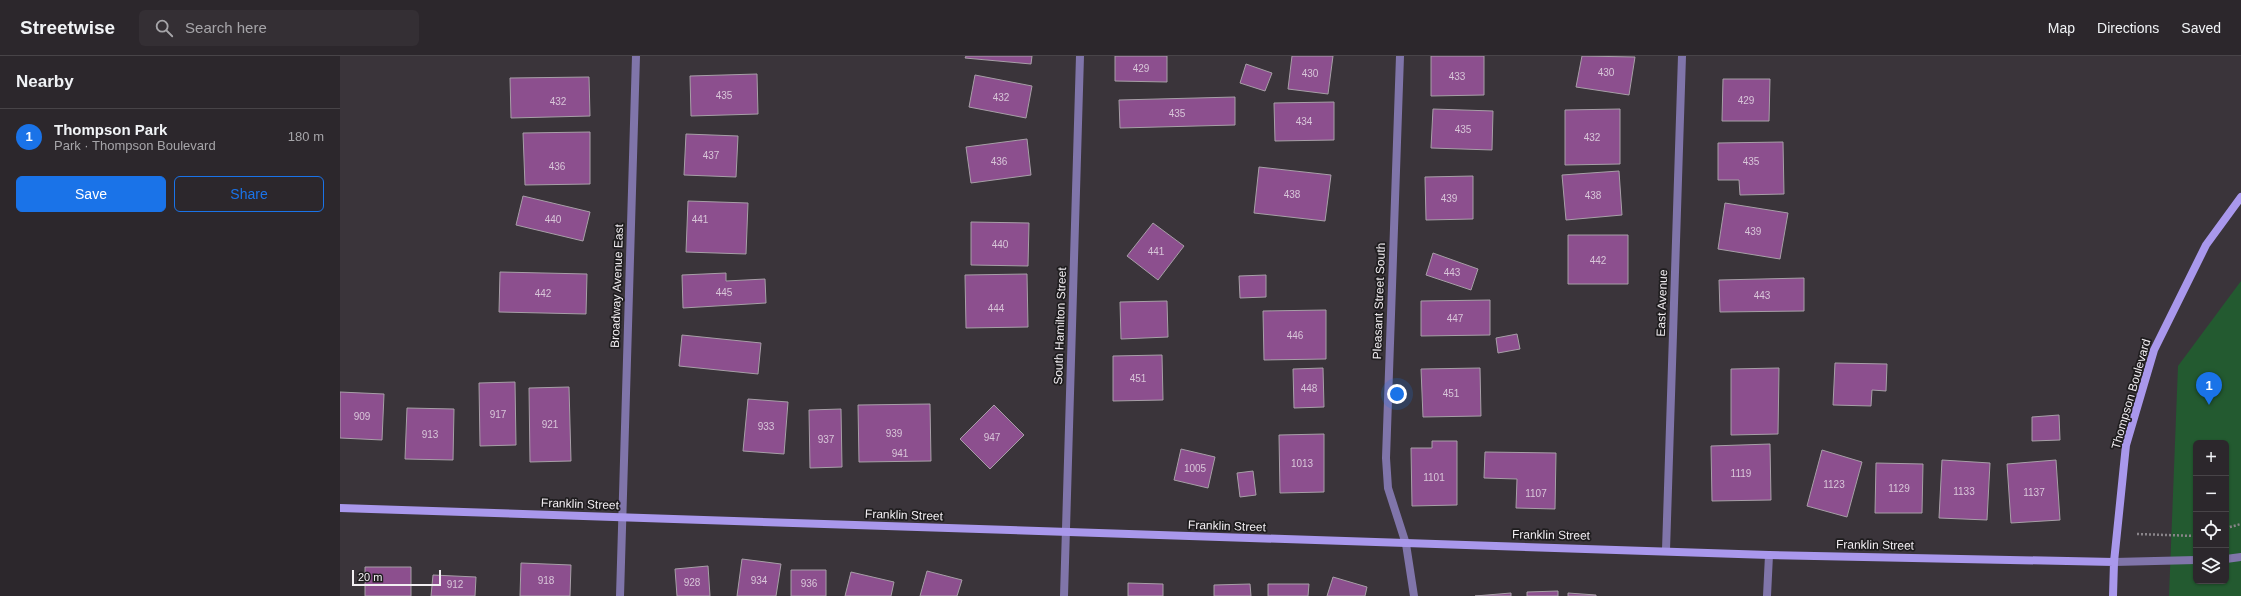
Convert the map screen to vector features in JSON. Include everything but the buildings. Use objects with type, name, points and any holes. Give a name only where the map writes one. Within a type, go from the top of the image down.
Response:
[{"type":"street","name":"Broadway Avenue East","points":[[620,596],[636,56]]},
{"type":"street","name":"South Hamilton Street","points":[[1064,596],[1080,56]]},
{"type":"street","name":"Pleasant Street South","points":[[1400,56],[1386,458],[1388,488],[1406,544],[1414,596]]},
{"type":"street","name":"East Avenue","points":[[1666,550],[1682,56]]},
{"type":"street","name":"Thompson Boulevard","points":[[2113,596],[2114,562],[2126,445],[2154,350],[2206,245],[2241,197]]},
{"type":"street","name":"Franklin Street","points":[[340,508],[1406,544],[1666,550],[1768,555],[2114,562]]},
{"type":"street","points":[[1767,596],[1768,555]]},
{"type":"street","points":[[2229,559],[2241,557]]},
{"type":"street","points":[[2114,562],[2193,560]]},
{"type":"path","points":[[2229,527],[2241,524]]},
{"type":"path","points":[[2117,533],[2193,536]]},
{"type":"green space","points":[[2241,281],[2241,596],[2169,596],[2178,366]]},
{"type":"place","name":"Thompson Park","points":[[2209,405]]}]
